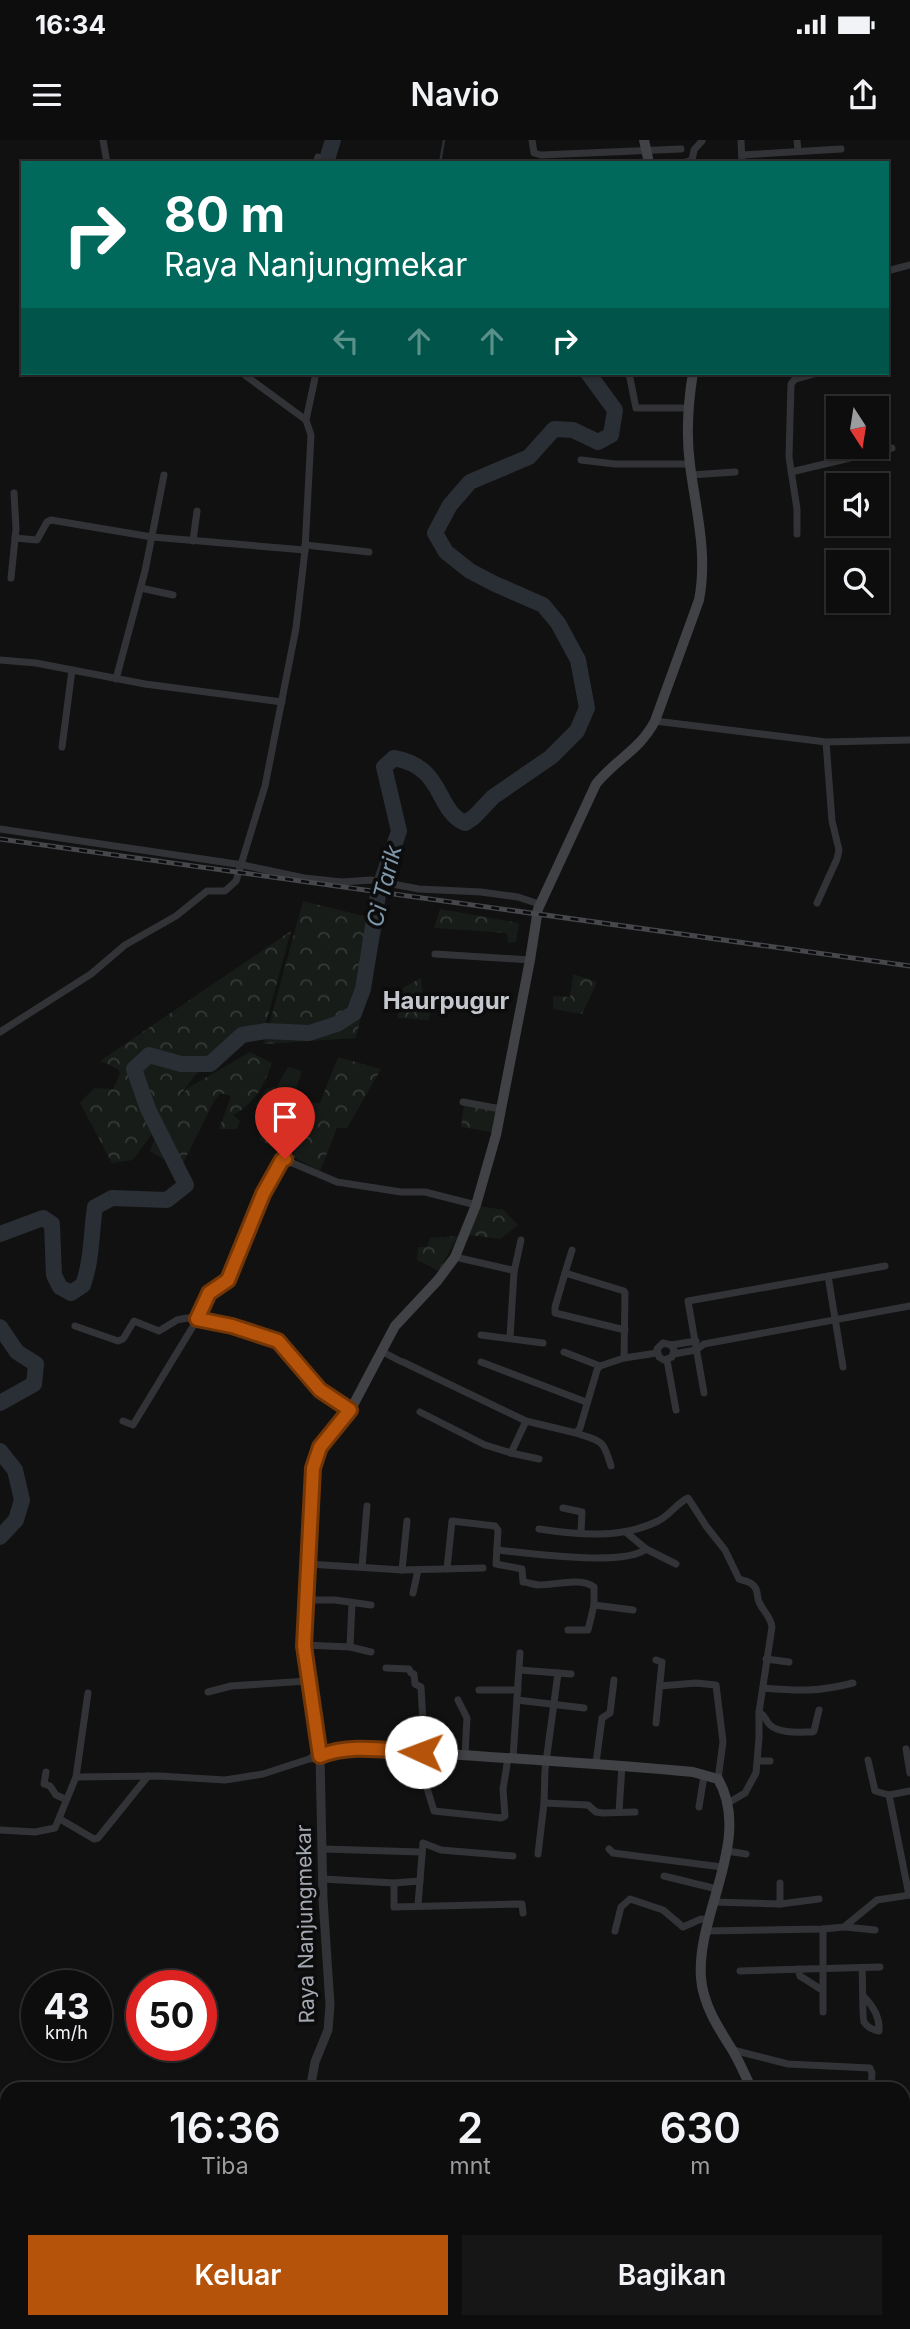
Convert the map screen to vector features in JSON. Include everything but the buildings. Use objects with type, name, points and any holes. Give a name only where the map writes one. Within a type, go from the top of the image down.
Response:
[{"type":"main road","points":[[644,140],[648,158]]},
{"type":"main road","points":[[350,1410],[395,1326],[438,1280],[455,1257],[476,1205],[496,1135],[539,904],[596,783],[646,738],[699,600],[703,582],[702,541],[690,469],[689,408],[692,375]]},
{"type":"main road","name":"Raya Nanjungmekar","points":[[316,1757],[304,1646],[313,1468],[320,1447],[350,1410]]},
{"type":"main road","points":[[316,1757],[352,1749],[465,1754],[693,1772],[718,1779],[728,1803],[729,1825],[727,1851],[707,1925],[701,1961],[702,1988],[714,2019],[748,2082]]},
{"type":"street","points":[[103,140],[107,161]]},
{"type":"street","points":[[532,140],[534,153],[541,155],[648,158],[681,149]]},
{"type":"street","points":[[741,140],[742,159],[798,151],[841,149]]},
{"type":"street","points":[[797,140],[798,151]]},
{"type":"street","points":[[689,161],[702,141]]},
{"type":"street","points":[[889,270],[910,265]]},
{"type":"street","points":[[247,375],[306,420]]},
{"type":"street","points":[[629,375],[636,408],[689,408]]},
{"type":"street","points":[[797,534],[797,509],[791,472],[791,384],[795,379],[810,375]]},
{"type":"street","points":[[0,1032],[91,974],[125,945],[176,916],[207,891],[225,891],[236,881],[265,786],[296,628],[305,547],[311,435],[306,420],[315,378]]},
{"type":"street","points":[[791,472],[892,448]]},
{"type":"street","points":[[581,460],[734,472]]},
{"type":"street","points":[[116,678],[141,588],[164,475]]},
{"type":"street","points":[[11,579],[15,538],[14,494]]},
{"type":"street","points":[[192,541],[197,511]]},
{"type":"street","points":[[15,538],[37,540],[47,522],[51,520],[152,537],[369,552]]},
{"type":"street","points":[[141,588],[173,594]]},
{"type":"street","points":[[0,660],[282,702]]},
{"type":"street","points":[[62,747],[72,670]]},
{"type":"street","points":[[655,720],[826,742],[910,740]]},
{"type":"street","points":[[817,903],[839,849],[832,821],[826,742]]},
{"type":"street","points":[[0,829],[243,865],[304,878],[342,882],[371,880],[419,889],[500,894],[539,904]]},
{"type":"street","points":[[435,954],[530,960]]},
{"type":"street","points":[[463,1102],[501,1109]]},
{"type":"street","points":[[123,1421],[133,1425],[197,1319],[209,1293],[228,1280],[263,1194],[283,1159],[337,1182],[401,1192],[425,1192],[476,1205]]},
{"type":"street","points":[[510,1337],[514,1272],[521,1240]]},
{"type":"street","points":[[572,1250],[555,1313],[625,1330]]},
{"type":"street","points":[[455,1257],[514,1272]]},
{"type":"street","points":[[704,1393],[687,1304],[691,1300],[885,1266]]},
{"type":"street","points":[[565,1273],[624,1291],[624,1359]]},
{"type":"street","points":[[828,1276],[844,1367]]},
{"type":"street","points":[[667,1360],[674,1354],[704,1344],[910,1306]]},
{"type":"street","points":[[75,1326],[118,1341],[123,1339],[134,1321],[159,1331],[181,1319],[197,1319],[232,1326],[278,1341],[320,1390],[350,1410]]},
{"type":"street","points":[[481,1335],[543,1343]]},
{"type":"street","points":[[657,1353],[661,1344],[666,1343],[695,1346]]},
{"type":"street","points":[[671,1345],[674,1354]]},
{"type":"street","points":[[381,1351],[526,1421],[576,1433],[605,1445],[611,1466]]},
{"type":"street","points":[[564,1352],[600,1366]]},
{"type":"street","points":[[576,1433],[594,1373],[600,1366],[657,1353]]},
{"type":"street","points":[[657,1353],[661,1359],[667,1360]]},
{"type":"street","points":[[667,1360],[676,1410]]},
{"type":"street","points":[[481,1362],[586,1402]]},
{"type":"street","points":[[419,1412],[485,1445],[539,1459]]},
{"type":"street","points":[[511,1453],[526,1421]]},
{"type":"street","points":[[539,1529],[627,1533],[661,1520],[685,1499],[691,1501],[725,1550],[739,1579],[750,1582],[757,1591],[759,1602],[772,1621],[759,1712],[758,1761],[751,1787],[728,1803]]},
{"type":"street","points":[[362,1567],[367,1506]]},
{"type":"street","points":[[563,1508],[582,1512],[582,1532]]},
{"type":"street","points":[[402,1570],[407,1521]]},
{"type":"street","points":[[447,1569],[452,1521],[497,1527],[496,1564],[522,1569],[523,1582],[540,1585],[592,1584],[594,1605],[588,1630],[568,1630]]},
{"type":"street","points":[[627,1533],[646,1549],[676,1564]]},
{"type":"street","points":[[497,1550],[566,1557],[634,1554],[646,1549]]},
{"type":"street","points":[[508,1567],[511,1551]]},
{"type":"street","points":[[308,1564],[402,1570],[483,1568]]},
{"type":"street","points":[[413,1593],[418,1570]]},
{"type":"street","points":[[307,1600],[371,1605]]},
{"type":"street","points":[[350,1647],[352,1603]]},
{"type":"street","points":[[594,1605],[634,1610]]},
{"type":"street","points":[[304,1646],[350,1647],[371,1652]]},
{"type":"street","points":[[386,1668],[409,1669],[414,1674],[415,1684],[421,1687],[427,1788],[434,1811],[501,1818],[505,1816],[503,1789],[510,1758],[520,1653]]},
{"type":"street","points":[[766,1659],[789,1662]]},
{"type":"street","points":[[656,1660],[662,1662],[656,1723]]},
{"type":"street","points":[[520,1670],[571,1674]]},
{"type":"street","points":[[538,1854],[552,1703],[558,1674]]},
{"type":"street","points":[[596,1763],[602,1718],[610,1713],[614,1680]]},
{"type":"street","points":[[208,1692],[231,1686],[308,1682]]},
{"type":"street","points":[[660,1686],[696,1683],[716,1685],[723,1742],[718,1779]]},
{"type":"street","points":[[762,1688],[805,1692],[853,1683]]},
{"type":"street","points":[[479,1689],[518,1690]]},
{"type":"street","points":[[0,1830],[35,1832],[55,1828],[76,1776],[88,1693]]},
{"type":"street","points":[[458,1700],[467,1718],[465,1754]]},
{"type":"street","points":[[517,1700],[584,1708]]},
{"type":"street","points":[[759,1712],[764,1714],[773,1727],[784,1731],[813,1732],[819,1710]]},
{"type":"street","points":[[906,1749],[910,1773]]},
{"type":"street","points":[[76,1776],[240,1779],[316,1757]]},
{"type":"street","name":"Raya Nanjungmekar","points":[[311,2082],[320,2047],[328,2030],[329,2017],[324,1849],[316,1757]]},
{"type":"street","points":[[868,1760],[875,1791],[889,1795],[910,1791]]},
{"type":"street","points":[[758,1761],[770,1761]]},
{"type":"street","points":[[619,1812],[622,1765]]},
{"type":"street","points":[[46,1772],[44,1784],[65,1799]]},
{"type":"street","points":[[60,1819],[94,1839],[98,1838],[148,1776]]},
{"type":"street","points":[[699,1807],[704,1776]]},
{"type":"street","points":[[845,1927],[877,1900],[910,1895],[889,1795]]},
{"type":"street","points":[[544,1803],[588,1805],[596,1812],[635,1812]]},
{"type":"street","points":[[418,1905],[421,1852],[424,1843],[441,1850],[513,1856]]},
{"type":"street","points":[[324,1849],[421,1852]]},
{"type":"street","points":[[609,1849],[613,1853],[722,1867]]},
{"type":"street","points":[[727,1851],[746,1854]]},
{"type":"street","points":[[664,1876],[717,1889]]},
{"type":"street","points":[[323,1879],[394,1883],[420,1881]]},
{"type":"street","points":[[394,1883],[393,1906],[522,1904],[523,1913]]},
{"type":"street","points":[[780,1883],[780,1904]]},
{"type":"street","points":[[615,1931],[621,1907],[630,1899],[663,1910],[683,1927],[701,1919],[707,1925],[876,1930]]},
{"type":"street","points":[[713,1902],[780,1904],[819,1899]]},
{"type":"street","points":[[823,1929],[823,2011]]},
{"type":"street","points":[[740,1971],[880,1967]]},
{"type":"street","points":[[862,1968],[864,1997]]},
{"type":"street","points":[[798,1969],[800,1976],[822,1990]]},
{"type":"street","points":[[732,2050],[788,2064],[870,2068],[871,2082]]},
{"type":"green space","points":[[303,901],[384,921],[356,1038],[264,1044]]},
{"type":"green space","points":[[440,909],[519,923],[516,942],[508,943],[507,933],[434,928]]},
{"type":"green space","points":[[291,931],[265,1026],[195,1075],[179,1097],[188,1088],[250,1052],[272,1063],[258,1093],[233,1115],[240,1121],[237,1129],[219,1129],[231,1096],[221,1093],[214,1101],[180,1169],[150,1151],[162,1120],[133,1160],[112,1163],[80,1103],[94,1088],[113,1089],[120,1074],[118,1069],[100,1061]]},
{"type":"green space","points":[[573,974],[597,982],[582,1014],[553,1009],[553,996],[570,997]]},
{"type":"green space","points":[[421,978],[423,1001],[432,1003],[429,1020],[398,1018],[397,991]]},
{"type":"green space","points":[[338,1057],[381,1069],[347,1128],[337,1128],[320,1171],[293,1157],[307,1102],[320,1103]]},
{"type":"green space","points":[[288,1067],[302,1071],[276,1149],[259,1139],[276,1101],[255,1106],[266,1089],[277,1086]]},
{"type":"green space","points":[[464,1105],[496,1110],[492,1132],[461,1127]]},
{"type":"green space","points":[[479,1206],[504,1210],[518,1225],[500,1239],[469,1235]]},
{"type":"green space","points":[[458,1236],[439,1271],[417,1260],[418,1247],[427,1247],[430,1238]]},
{"type":"waterway","name":"Ci Tarik","points":[[327,161],[333,140]]},
{"type":"waterway","points":[[440,161],[444,140]]},
{"type":"waterway","name":"Ci Tarik","points":[[0,1234],[43,1218],[52,1224],[54,1275],[60,1287],[71,1293],[83,1285],[86,1276],[95,1207],[112,1198],[167,1200],[186,1185],[148,1109],[134,1069],[149,1055],[181,1064],[210,1064],[242,1035],[266,1031],[309,1033],[337,1024],[354,1013],[363,989],[379,889],[399,831],[384,767],[394,758],[422,770],[431,779],[448,809],[465,823],[493,797],[551,757],[577,731],[587,708],[578,660],[558,623],[543,605],[470,571],[446,552],[435,533],[450,505],[470,482],[529,457],[554,429],[573,430],[598,442],[611,435],[615,410],[589,375]]},
{"type":"waterway","name":"Ci Tarik","points":[[0,1327],[17,1352],[36,1364],[34,1384],[0,1403]]},
{"type":"waterway","name":"Ci Tarik","points":[[0,1451],[15,1470],[22,1500],[16,1520],[0,1537]]},
{"type":"railway","points":[[0,839],[910,966]]},
{"type":"district","name":"Haurpugur","points":[[446,1000]]},
{"type":"route","points":[[285,1159],[263,1194],[228,1280],[209,1293],[197,1319],[214,1321],[278,1341],[320,1390],[350,1410],[320,1447],[313,1468],[304,1646],[320,1756],[352,1749],[421,1752]]}]
